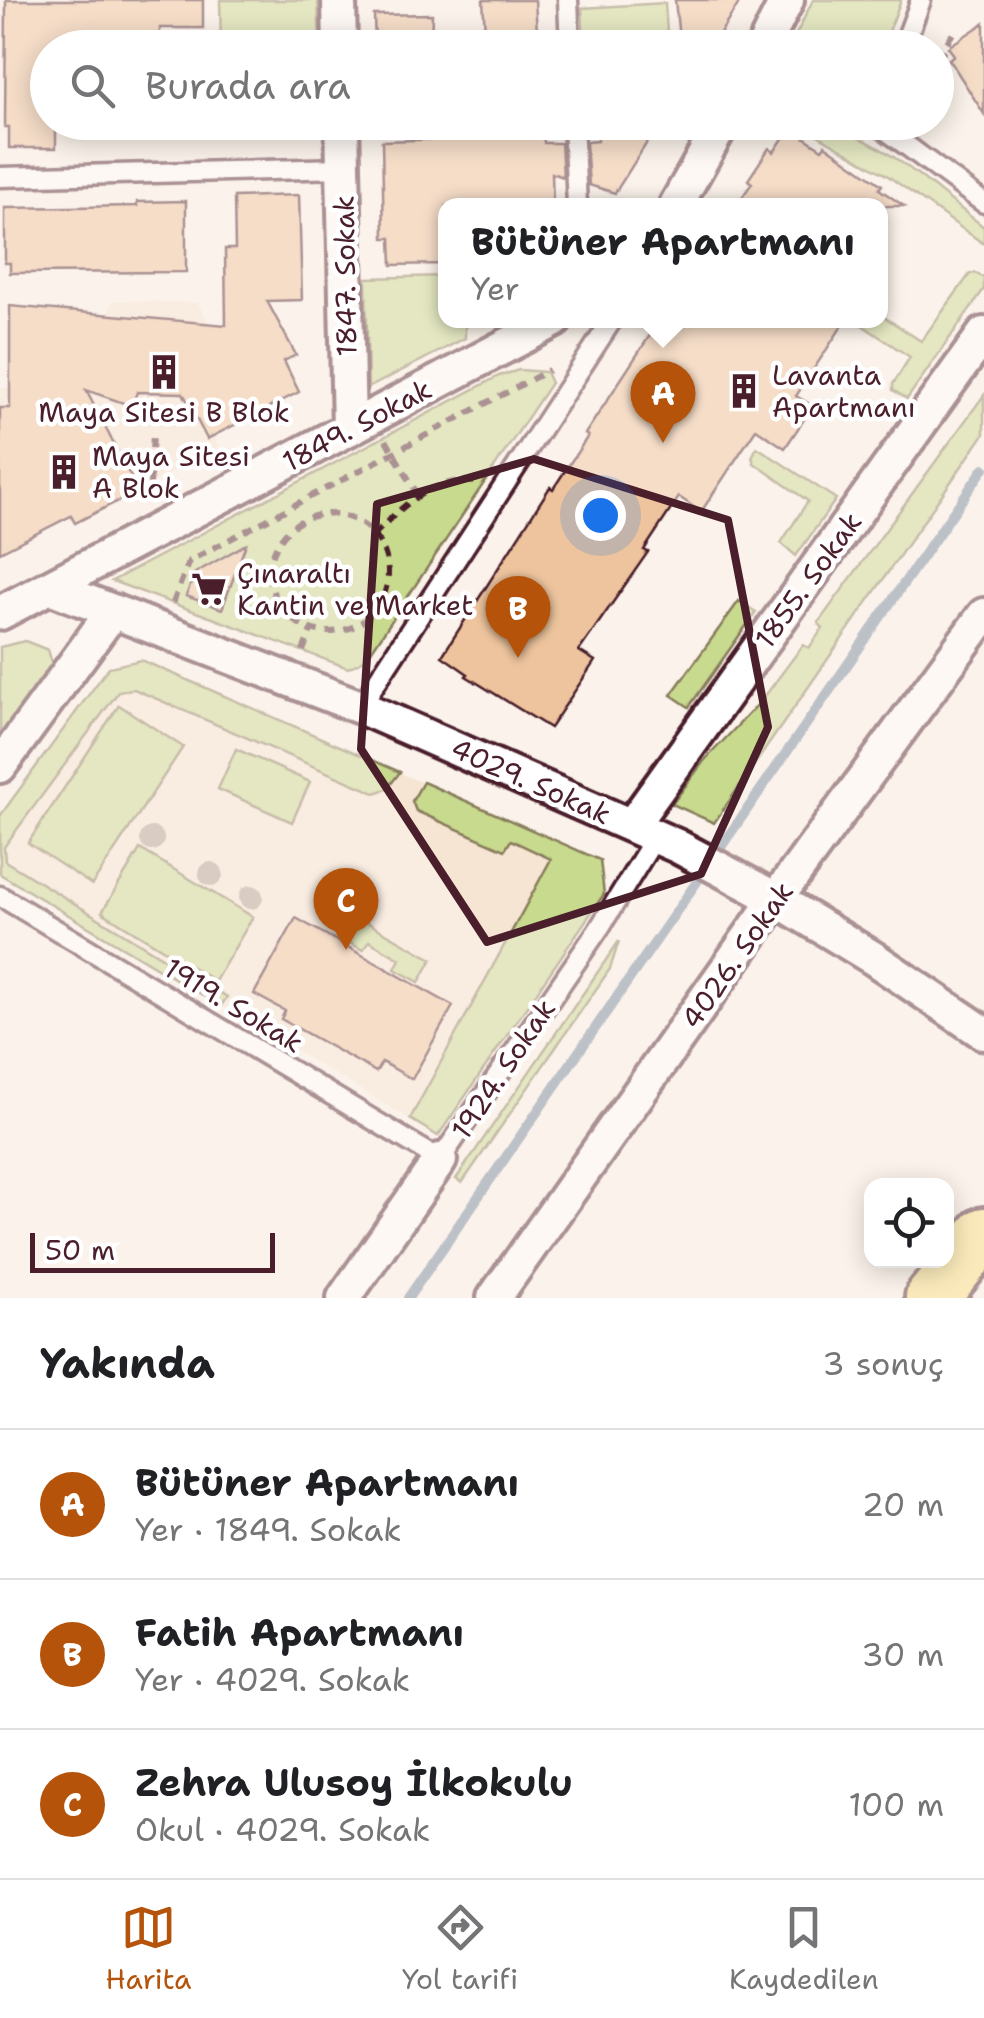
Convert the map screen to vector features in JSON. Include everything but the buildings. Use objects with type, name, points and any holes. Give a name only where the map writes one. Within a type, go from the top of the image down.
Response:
[{"type":"main road","points":[[932,1298],[984,1234]]},
{"type":"street","points":[[339,0],[340,30]]},
{"type":"street","points":[[771,30],[786,0]]},
{"type":"street","name":"1847. Sokak","points":[[342,140],[349,429]]},
{"type":"street","points":[[680,198],[713,140]]},
{"type":"street","name":"1849. Sokak","points":[[0,613],[540,328]]},
{"type":"street","name":"1855. Sokak","points":[[655,836],[984,334]]},
{"type":"street","name":"4029. Sokak","points":[[50,586],[360,706],[655,836],[776,899],[873,958],[984,1034]]},
{"type":"street","points":[[0,766],[113,611]]},
{"type":"street","name":"4026. Sokak","points":[[494,1298],[776,899],[984,615]]},
{"type":"street","name":"1924. Sokak","points":[[344,1298],[440,1160]]},
{"type":"lane","points":[[568,0],[569,30]]},
{"type":"lane","points":[[909,30],[921,0]]},
{"type":"lane","points":[[574,140],[576,198]]},
{"type":"lane","points":[[899,140],[984,203]]},
{"type":"lane","points":[[0,176],[343,168]]},
{"type":"lane","points":[[360,706],[607,328]]},
{"type":"lane","name":"1924. Sokak","points":[[440,1160],[600,927],[655,836]]},
{"type":"lane","name":"1919. Sokak","points":[[0,896],[440,1160]]},
{"type":"path","points":[[173,604],[189,561],[598,344]]},
{"type":"path","points":[[150,484],[154,434]]},
{"type":"path","points":[[394,453],[418,496]]},
{"type":"path","points":[[374,536],[418,496],[450,481],[484,483]]},
{"type":"path","points":[[290,507],[300,523]]},
{"type":"path","points":[[326,514],[346,516],[363,524],[374,536],[385,554],[388,572],[386,590],[378,606],[350,629],[331,632],[311,630],[286,613],[272,586],[270,566],[276,546],[289,530],[326,514]]},
{"type":"path","points":[[378,606],[388,612]]},
{"type":"path","points":[[303,652],[311,630]]},
{"type":"highlighted area","points":[[534,459],[728,520],[768,727],[701,874],[487,942],[361,749],[377,504]]},
{"type":"shaded area","points":[[113,300],[198,303],[256,414],[214,436],[219,448],[75,523],[70,516],[8,548],[0,544],[0,388],[82,388]]},
{"type":"shaded area","points":[[141,660],[600,860],[604,894],[438,1136],[0,874],[0,816],[109,667]]},
{"type":"green space","points":[[220,0],[318,0],[319,30],[221,30]]},
{"type":"green space","points":[[813,0],[901,0],[890,30],[798,30]]},
{"type":"green space","points":[[665,3],[667,30],[583,30],[582,8]]},
{"type":"green space","points":[[826,140],[863,140],[897,159],[984,227],[984,244],[888,176]]},
{"type":"green space","points":[[970,274],[984,278],[984,289],[907,399],[893,390],[893,384],[910,357],[866,328],[888,328],[888,320],[921,341]]},
{"type":"green space","points":[[438,276],[438,328],[465,328],[465,338],[368,388],[366,278]]},
{"type":"green space","points":[[519,370],[546,372],[551,383],[366,659],[348,668],[112,581],[499,376]]},
{"type":"green space","points":[[984,395],[984,434],[714,823],[672,804],[704,761],[762,700],[803,645],[809,648],[823,628],[818,623]]},
{"type":"green space","points":[[757,447],[836,499],[796,556],[781,543],[808,501],[754,463],[752,457]]},
{"type":"green space","points":[[739,601],[756,612],[689,707],[671,695]]},
{"type":"green space","points":[[25,641],[48,650],[54,669],[0,747],[0,647]]},
{"type":"green space","points":[[141,660],[400,772],[387,789],[375,793],[134,689],[119,691],[4,847],[5,861],[227,997],[221,1006],[0,874],[0,816],[109,667]]},
{"type":"green space","points":[[119,705],[183,747],[92,885],[28,843]]},
{"type":"green space","points":[[236,749],[310,782],[292,822],[218,789]]},
{"type":"green space","points":[[423,782],[600,860],[604,894],[438,1136],[410,1119],[551,859],[511,840],[505,850],[416,811],[412,801]]},
{"type":"green space","points":[[140,849],[253,917],[215,981],[102,912]]},
{"type":"green space","points":[[352,914],[432,959],[419,982],[395,969],[400,959],[369,941],[363,950],[339,937]]},
{"type":"green space","points":[[619,941],[610,969],[462,1183],[456,1179]]},
{"type":"waterway","points":[[408,1298],[984,468]]},
{"type":"place","name":"Maya Sitesi B Blok","points":[[164,372]]},
{"type":"place","name":"Lavanta Apartmanı","points":[[744,391]]},
{"type":"place","name":"Bütüner Apartmanı","points":[[663,443]]},
{"type":"place","name":"Maya Sitesi A Blok","points":[[64,472]]},
{"type":"place","name":"Çınaraltı Kantin ve Market","points":[[209,589]]},
{"type":"place","name":"Fatih Apartmanı","points":[[518,658]]},
{"type":"place","name":"Zehra Ulusoy İlkokulu","points":[[346,950]]}]
